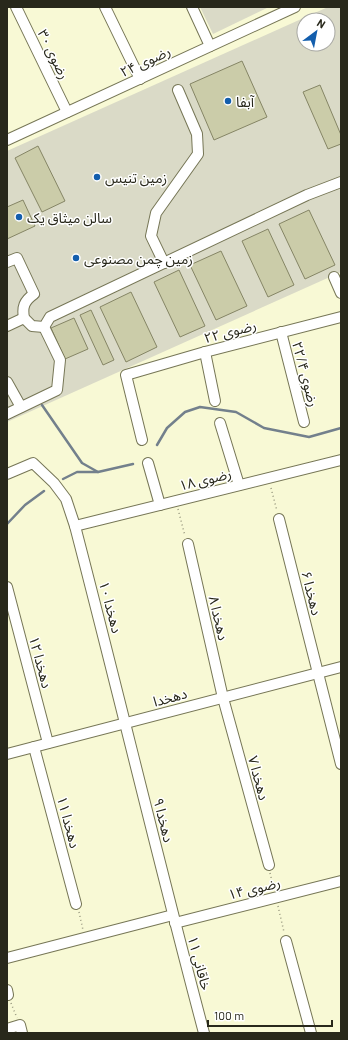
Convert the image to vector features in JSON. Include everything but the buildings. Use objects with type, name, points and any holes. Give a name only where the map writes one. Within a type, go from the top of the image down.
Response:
[{"type":"street","name":"رضوی ۳۰","points":[[16,7],[67,112]]},
{"type":"street","points":[[105,7],[140,79]]},
{"type":"street","points":[[192,7],[210,46]]},
{"type":"street","name":"رضوی ۲۴","points":[[7,140],[295,7]]},
{"type":"street","points":[[164,263],[151,236],[156,213],[198,154],[197,134],[178,90]]},
{"type":"street","points":[[44,327],[50,317],[307,195],[341,182]]},
{"type":"street","points":[[7,262],[17,258],[34,294],[26,300],[22,309],[24,318],[32,326],[44,327]]},
{"type":"street","points":[[334,277],[341,293]]},
{"type":"street","name":"رضوی ۲۲","points":[[142,440],[126,375],[206,352],[341,317]]},
{"type":"street","points":[[7,326],[24,318]]},
{"type":"street","points":[[7,414],[57,390],[60,360],[44,327]]},
{"type":"street","name":"رضوی ۲۲/۴","points":[[281,332],[304,422]]},
{"type":"street","points":[[206,352],[215,401]]},
{"type":"street","points":[[7,382],[21,407]]},
{"type":"street","points":[[220,423],[239,485]]},
{"type":"street","name":"رضوی ۱۸","points":[[75,526],[341,460]]},
{"type":"street","name":"دهخدا ۱۰","points":[[7,474],[33,463],[54,483],[66,499],[75,526],[126,723]]},
{"type":"street","points":[[148,463],[160,505]]},
{"type":"street","name":"دهخدا ۶","points":[[279,519],[341,764]]},
{"type":"street","name":"دهخدا ۸","points":[[188,544],[223,698]]},
{"type":"street","name":"دهخدا ۱۲","points":[[7,587],[48,743]]},
{"type":"street","name":"دهخدا","points":[[7,754],[341,667]]},
{"type":"street","name":"دهخدا ۷","points":[[223,698],[269,865]]},
{"type":"street","name":"دهخدا ۹","points":[[126,723],[174,919]]},
{"type":"street","name":"دهخدا ۱۱","points":[[34,747],[76,904]]},
{"type":"street","name":"رضوی ۱۴","points":[[7,958],[86,938],[341,881]]},
{"type":"street","name":"خاقانی ۱۱","points":[[174,919],[204,1033]]},
{"type":"street","points":[[286,941],[311,1033]]},
{"type":"street","points":[[7,1029],[21,1029]]},
{"type":"path","points":[[268,478],[279,519]]},
{"type":"path","points":[[176,501],[188,544]]},
{"type":"path","points":[[76,904],[86,938]]},
{"type":"path","points":[[8,992],[21,1029]]},
{"type":"green space","points":[[200,7],[269,7],[213,34]]},
{"type":"green space","points":[[328,7],[341,7],[341,272],[7,422],[7,151],[296,21],[296,52],[336,52],[336,12],[317,12]]},
{"type":"waterway","points":[[42,405],[82,463],[98,472]]},
{"type":"waterway","points":[[157,445],[167,428],[185,412],[200,407],[236,412],[264,428],[309,437],[341,428]]},
{"type":"waterway","points":[[63,479],[77,472],[98,472],[133,464]]},
{"type":"waterway","points":[[7,524],[25,505],[44,491]]},
{"type":"place","name":"آبفا","points":[[228,101]]},
{"type":"place","name":"زمین تنیس","points":[[97,177]]},
{"type":"place","name":"سالن میثاق یک","points":[[19,217]]},
{"type":"place","name":"زمین چمن مصنوعی","points":[[76,258]]}]
